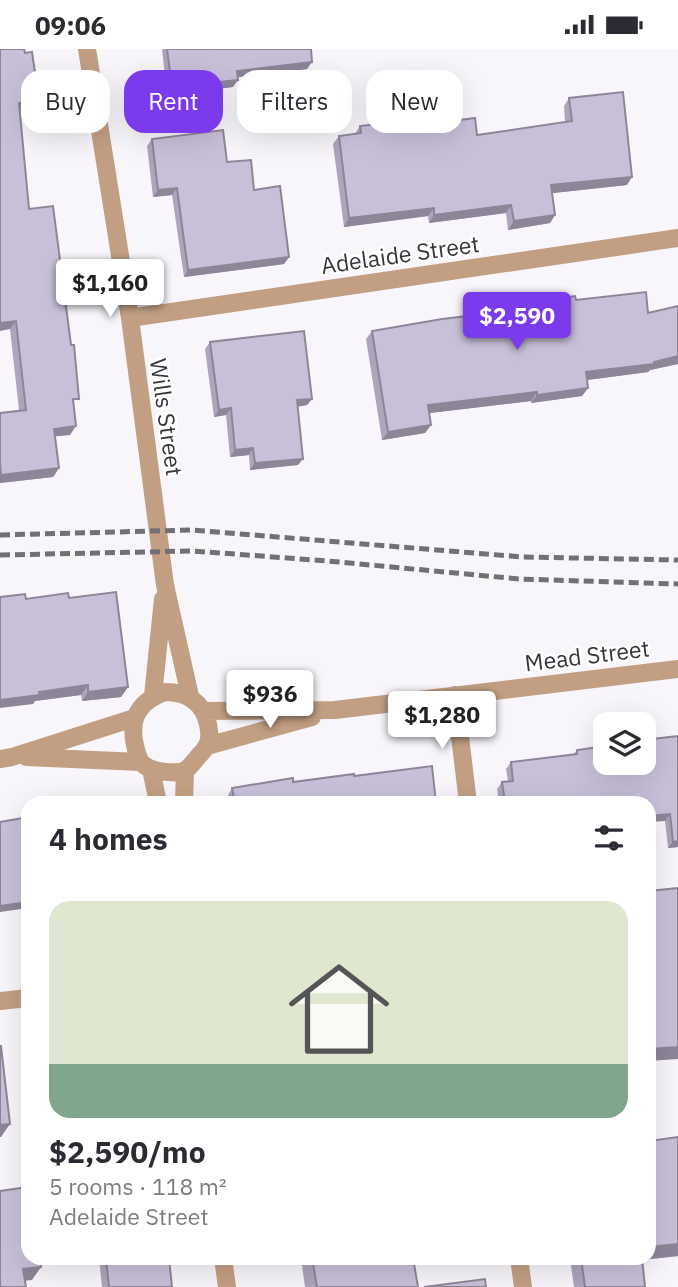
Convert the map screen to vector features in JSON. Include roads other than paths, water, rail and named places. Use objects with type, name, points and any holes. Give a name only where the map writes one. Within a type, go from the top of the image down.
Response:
[{"type":"street","name":"Wills Street","points":[[87,49],[130,318],[165,585],[190,696]]},
{"type":"street","name":"Adelaide Street","points":[[130,318],[678,239]]},
{"type":"street","name":"Wills Street","points":[[153,696],[165,585]]},
{"type":"street","name":"Mead Street","points":[[204,711],[335,710],[678,669]]},
{"type":"street","points":[[165,692],[190,696],[204,711],[210,735],[207,746],[185,770],[170,773],[146,766],[6,758],[134,718],[153,696],[165,692]]},
{"type":"street","points":[[455,695],[467,796]]},
{"type":"street","name":"Mead Street","points":[[207,746],[335,710]]},
{"type":"street","points":[[134,718],[132,739],[146,766],[156,796]]},
{"type":"street","points":[[184,796],[185,770]]},
{"type":"street","points":[[0,1001],[21,999]]},
{"type":"street","points":[[224,1265],[227,1287]]},
{"type":"street","points":[[520,1265],[523,1287]]},
{"type":"railway","points":[[0,535],[192,530],[523,557],[678,560]]},
{"type":"railway","points":[[0,555],[193,551],[519,579],[678,584]]}]
